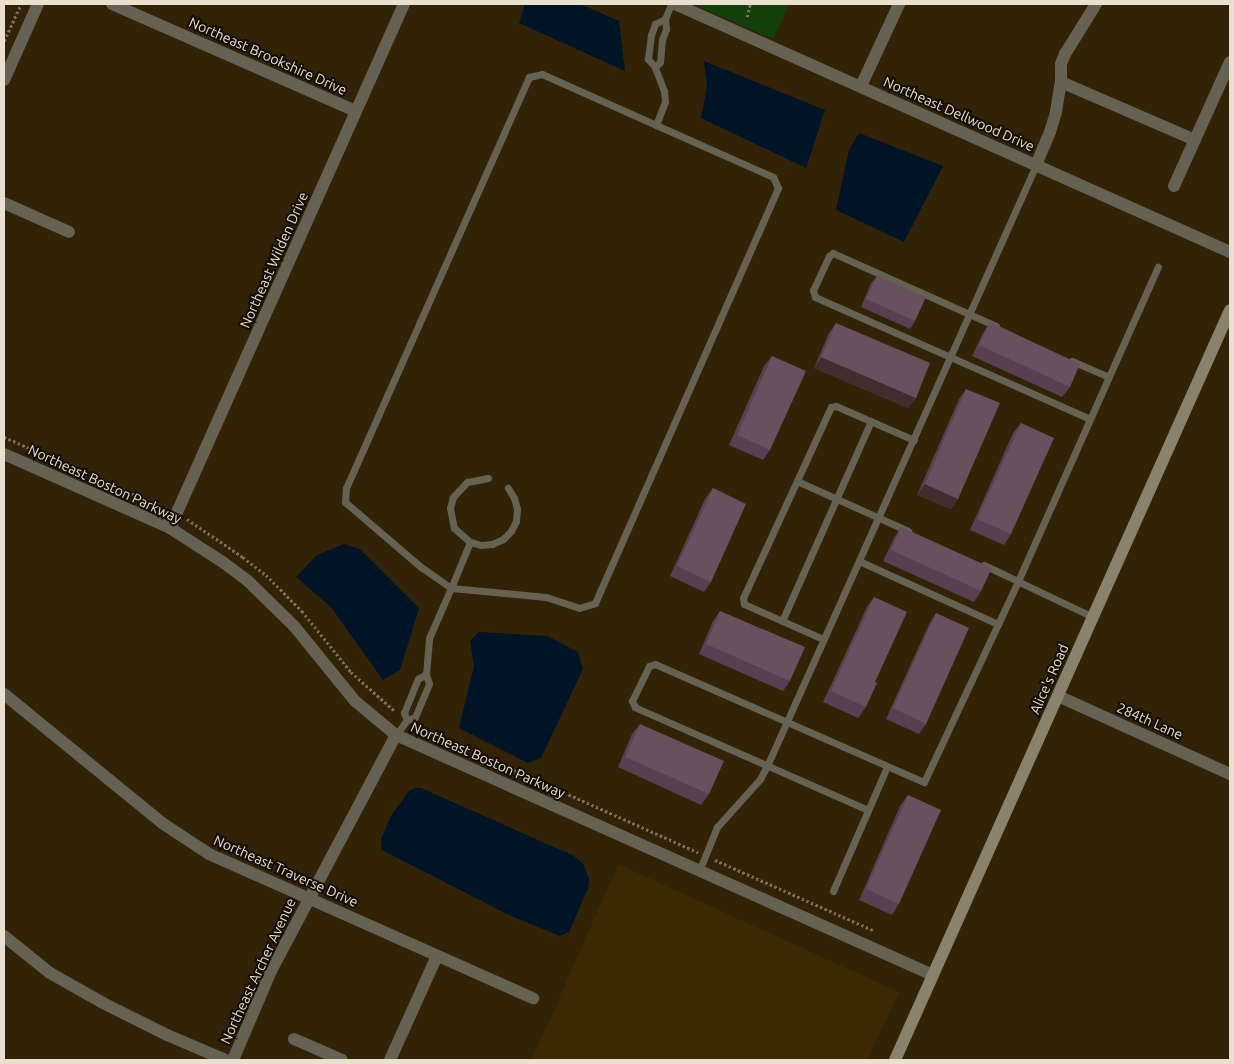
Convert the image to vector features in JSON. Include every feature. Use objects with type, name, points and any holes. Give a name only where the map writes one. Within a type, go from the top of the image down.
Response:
[{"type":"main road","name":"Alice's Road","points":[[895,1060],[1230,310]]},
{"type":"street","points":[[4,80],[38,4]]},
{"type":"street","name":"Northeast Brookshire Drive","points":[[112,4],[356,112]]},
{"type":"street","name":"Northeast Wilden Drive","points":[[170,528],[404,4]]},
{"type":"street","name":"Northeast Dellwood Drive","points":[[675,4],[1230,252]]},
{"type":"street","points":[[861,86],[899,4]]},
{"type":"street","points":[[1036,165],[1050,132],[1065,54],[1096,4]]},
{"type":"street","points":[[1174,186],[1230,62]]},
{"type":"street","points":[[1061,82],[1195,140]]},
{"type":"street","points":[[4,203],[69,232]]},
{"type":"street","name":"Northeast Boston Parkway","points":[[4,454],[170,528],[248,580],[294,626],[355,701],[396,735],[933,975]]},
{"type":"street","name":"Northeast Traverse Drive","points":[[4,694],[162,823],[209,854],[533,998]]},
{"type":"street","name":"284th Lane","points":[[1058,696],[1230,774]]},
{"type":"street","name":"Northeast Archer Avenue","points":[[233,1060],[272,971],[308,897],[396,735]]},
{"type":"street","points":[[4,936],[50,973],[166,1035],[226,1060]]},
{"type":"street","points":[[390,1060],[437,956]]},
{"type":"street","points":[[294,1039],[342,1060]]},
{"type":"lane","points":[[656,125],[665,102],[664,91],[655,67],[648,59],[651,35],[655,24],[664,19],[671,4]]},
{"type":"lane","points":[[655,67],[660,62],[662,40],[666,29],[664,19]]},
{"type":"lane","points":[[542,74],[656,125],[773,177],[778,188],[595,602],[579,608],[546,597],[451,588],[422,568],[345,502],[346,488],[362,451],[529,77],[542,74]]},
{"type":"lane","points":[[699,871],[717,828],[756,785],[767,766],[1036,165]]},
{"type":"lane","points":[[1004,330],[833,253],[829,256],[813,290],[815,297],[1090,419]]},
{"type":"lane","points":[[868,810],[635,707],[632,701],[649,666],[655,664],[920,782],[924,782],[1018,581],[1158,267]]},
{"type":"lane","points":[[1065,358],[1109,377]]},
{"type":"lane","points":[[823,640],[744,604],[742,601],[830,407],[836,406],[914,440]]},
{"type":"lane","points":[[782,621],[871,421]]},
{"type":"lane","points":[[488,478],[478,479],[463,485],[453,497],[450,508],[454,528],[470,542],[481,545],[492,544],[503,539],[511,531],[516,521],[517,509],[514,498],[508,488]]},
{"type":"lane","points":[[797,481],[914,534]]},
{"type":"lane","points":[[396,735],[407,720],[415,717],[429,684],[426,674],[429,638],[470,542]]},
{"type":"lane","points":[[859,561],[998,624]]},
{"type":"lane","points":[[974,561],[1094,616]]},
{"type":"lane","points":[[407,720],[404,713],[418,679],[426,674]]},
{"type":"lane","points":[[833,891],[887,767]]},
{"type":"path","points":[[4,41],[21,4]]},
{"type":"path","points":[[747,17],[750,4]]},
{"type":"shaded area","points":[[618,864],[899,992],[868,1060],[532,1060]]},
{"type":"green space","points":[[693,4],[789,4],[773,39]]},
{"type":"water","points":[[525,4],[580,4],[619,21],[625,71],[519,23]]},
{"type":"water","points":[[704,61],[825,110],[806,168],[701,118],[707,87]]},
{"type":"water","points":[[859,133],[943,166],[904,242],[836,210],[849,150]]},
{"type":"water","points":[[344,544],[360,549],[419,608],[400,670],[383,680],[331,607],[296,577],[317,555]]},
{"type":"water","points":[[479,632],[547,636],[578,652],[583,669],[541,758],[528,763],[459,728],[474,666],[470,641]]},
{"type":"water","points":[[421,788],[574,856],[583,864],[589,879],[588,888],[569,932],[560,936],[509,915],[382,850],[381,839],[391,816],[409,791]]},
{"type":"building","points":[[877,276],[926,297],[915,321],[866,299]]},
{"type":"building","points":[[990,322],[1080,364],[1070,387],[979,345]]},
{"type":"building","points":[[836,323],[930,363],[916,398],[821,357]]},
{"type":"building","points":[[772,356],[806,371],[770,450],[737,435]]},
{"type":"building","points":[[966,389],[1000,403],[958,499],[925,484]]},
{"type":"building","points":[[1021,423],[1054,438],[1011,534],[977,519]]},
{"type":"building","points":[[713,488],[746,504],[711,582],[677,566]]},
{"type":"building","points":[[901,527],[992,568],[981,591],[891,550]]},
{"type":"building","points":[[874,597],[907,612],[875,682],[877,683],[866,707],[831,691]]},
{"type":"building","points":[[720,611],[805,647],[790,681],[706,644]]},
{"type":"building","points":[[936,613],[969,628],[926,724],[893,708]]},
{"type":"building","points":[[640,724],[724,761],[709,794],[625,757]]},
{"type":"building","points":[[908,795],[941,810],[899,904],[866,889]]}]
